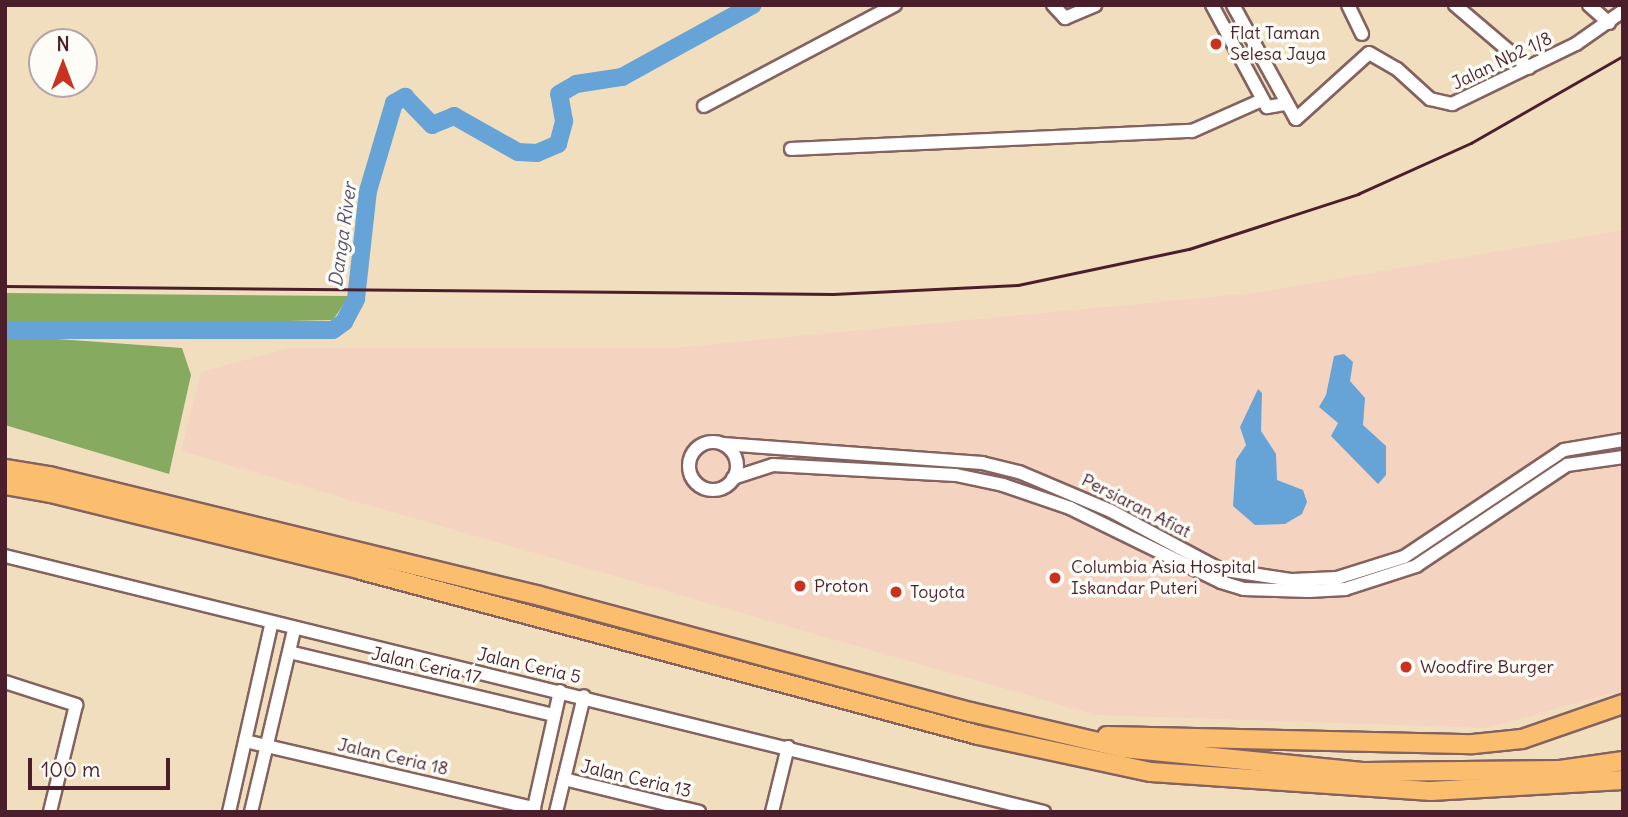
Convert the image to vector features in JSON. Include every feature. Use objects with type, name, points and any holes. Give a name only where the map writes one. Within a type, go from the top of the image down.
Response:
[{"type":"highway","points":[[5,469],[540,596],[1076,737],[1172,755],[1366,772],[1560,770],[1623,761]]},
{"type":"highway","points":[[5,485],[51,492],[361,570],[978,735],[1151,772],[1432,791],[1623,780]]},
{"type":"highway","points":[[1076,737],[1473,744],[1522,739],[1579,722],[1623,704]]},
{"type":"highway","points":[[1579,722],[1623,715]]},
{"type":"street","points":[[705,106],[895,5]]},
{"type":"street","points":[[1053,5],[1057,14],[1065,18],[1095,5]]},
{"type":"street","points":[[1212,5],[1262,100],[1271,108],[1285,104],[1233,5]]},
{"type":"street","points":[[1348,5],[1362,34]]},
{"type":"street","points":[[1455,5],[1528,68]]},
{"type":"street","points":[[1589,5],[1609,23]]},
{"type":"street","name":"Jalan Nb2 1/8","points":[[1285,104],[1290,115],[1303,116],[1369,53],[1397,69],[1430,99],[1452,104],[1528,68],[1609,23],[1623,11]]},
{"type":"street","points":[[791,149],[1192,131],[1262,100]]},
{"type":"street","name":"Persiaran Afiat","points":[[1623,440],[1574,448],[1538,465],[1404,556],[1370,570],[1244,583],[1111,511],[1055,485],[982,463],[708,442],[695,450],[690,472],[699,485],[713,489],[733,478],[773,465],[946,474],[1033,494],[1118,533],[1244,583],[1345,589],[1382,580],[1455,544],[1535,485],[1577,462],[1623,457]]},
{"type":"street","points":[[723,444],[737,463],[733,478]]},
{"type":"street","points":[[1574,448],[1577,462]]},
{"type":"street","points":[[1103,524],[1111,511]]},
{"type":"street","points":[[1118,533],[1127,520]]},
{"type":"street","name":"Jalan Ceria 5","points":[[5,556],[271,625],[584,696],[1044,812]]},
{"type":"street","points":[[229,812],[271,625]]},
{"type":"street","points":[[251,812],[294,630]]},
{"type":"street","name":"Jalan Ceria 17","points":[[289,652],[554,715]]},
{"type":"street","points":[[5,682],[76,705],[50,812]]},
{"type":"street","points":[[533,810],[560,691]]},
{"type":"street","points":[[556,812],[584,696]]},
{"type":"street","name":"Jalan Ceria 18","points":[[245,741],[533,810]]},
{"type":"street","points":[[772,812],[788,747]]},
{"type":"street","name":"Jalan Ceria 13","points":[[564,779],[699,812]]},
{"type":"shaded area","points":[[1623,230],[1623,690],[1487,728],[1096,715],[181,451],[201,372],[289,348],[673,348],[1254,293]]},
{"type":"green space","points":[[5,293],[349,296],[333,320],[155,324],[5,322]]},
{"type":"green space","points":[[30,337],[182,348],[191,375],[169,474],[5,425],[5,338]]},
{"type":"water","points":[[1344,354],[1353,362],[1350,381],[1365,398],[1363,425],[1386,446],[1386,475],[1378,484],[1331,436],[1338,423],[1319,407],[1326,395],[1334,356]]},
{"type":"water","points":[[1258,389],[1262,393],[1261,431],[1276,454],[1277,480],[1303,490],[1307,502],[1302,514],[1285,524],[1255,525],[1233,506],[1236,460],[1246,445],[1240,427]]},
{"type":"waterway","name":"Danga River","points":[[5,330],[333,330],[344,322],[356,299],[368,191],[394,103],[405,97],[432,125],[454,116],[518,152],[537,153],[558,144],[564,121],[559,94],[576,84],[622,77],[753,5]]},
{"type":"railway","points":[[5,286],[833,294],[1018,285],[1189,249],[1358,194],[1471,143],[1623,56]]},
{"type":"place","name":"Flat Taman Selesa Jaya","points":[[1216,44]]},
{"type":"place","name":"Columbia Asia Hospital Iskandar Puteri","points":[[1055,578]]},
{"type":"place","name":"Proton","points":[[800,586]]},
{"type":"place","name":"Toyota","points":[[896,592]]},
{"type":"place","name":"Woodfire Burger","points":[[1406,667]]}]
